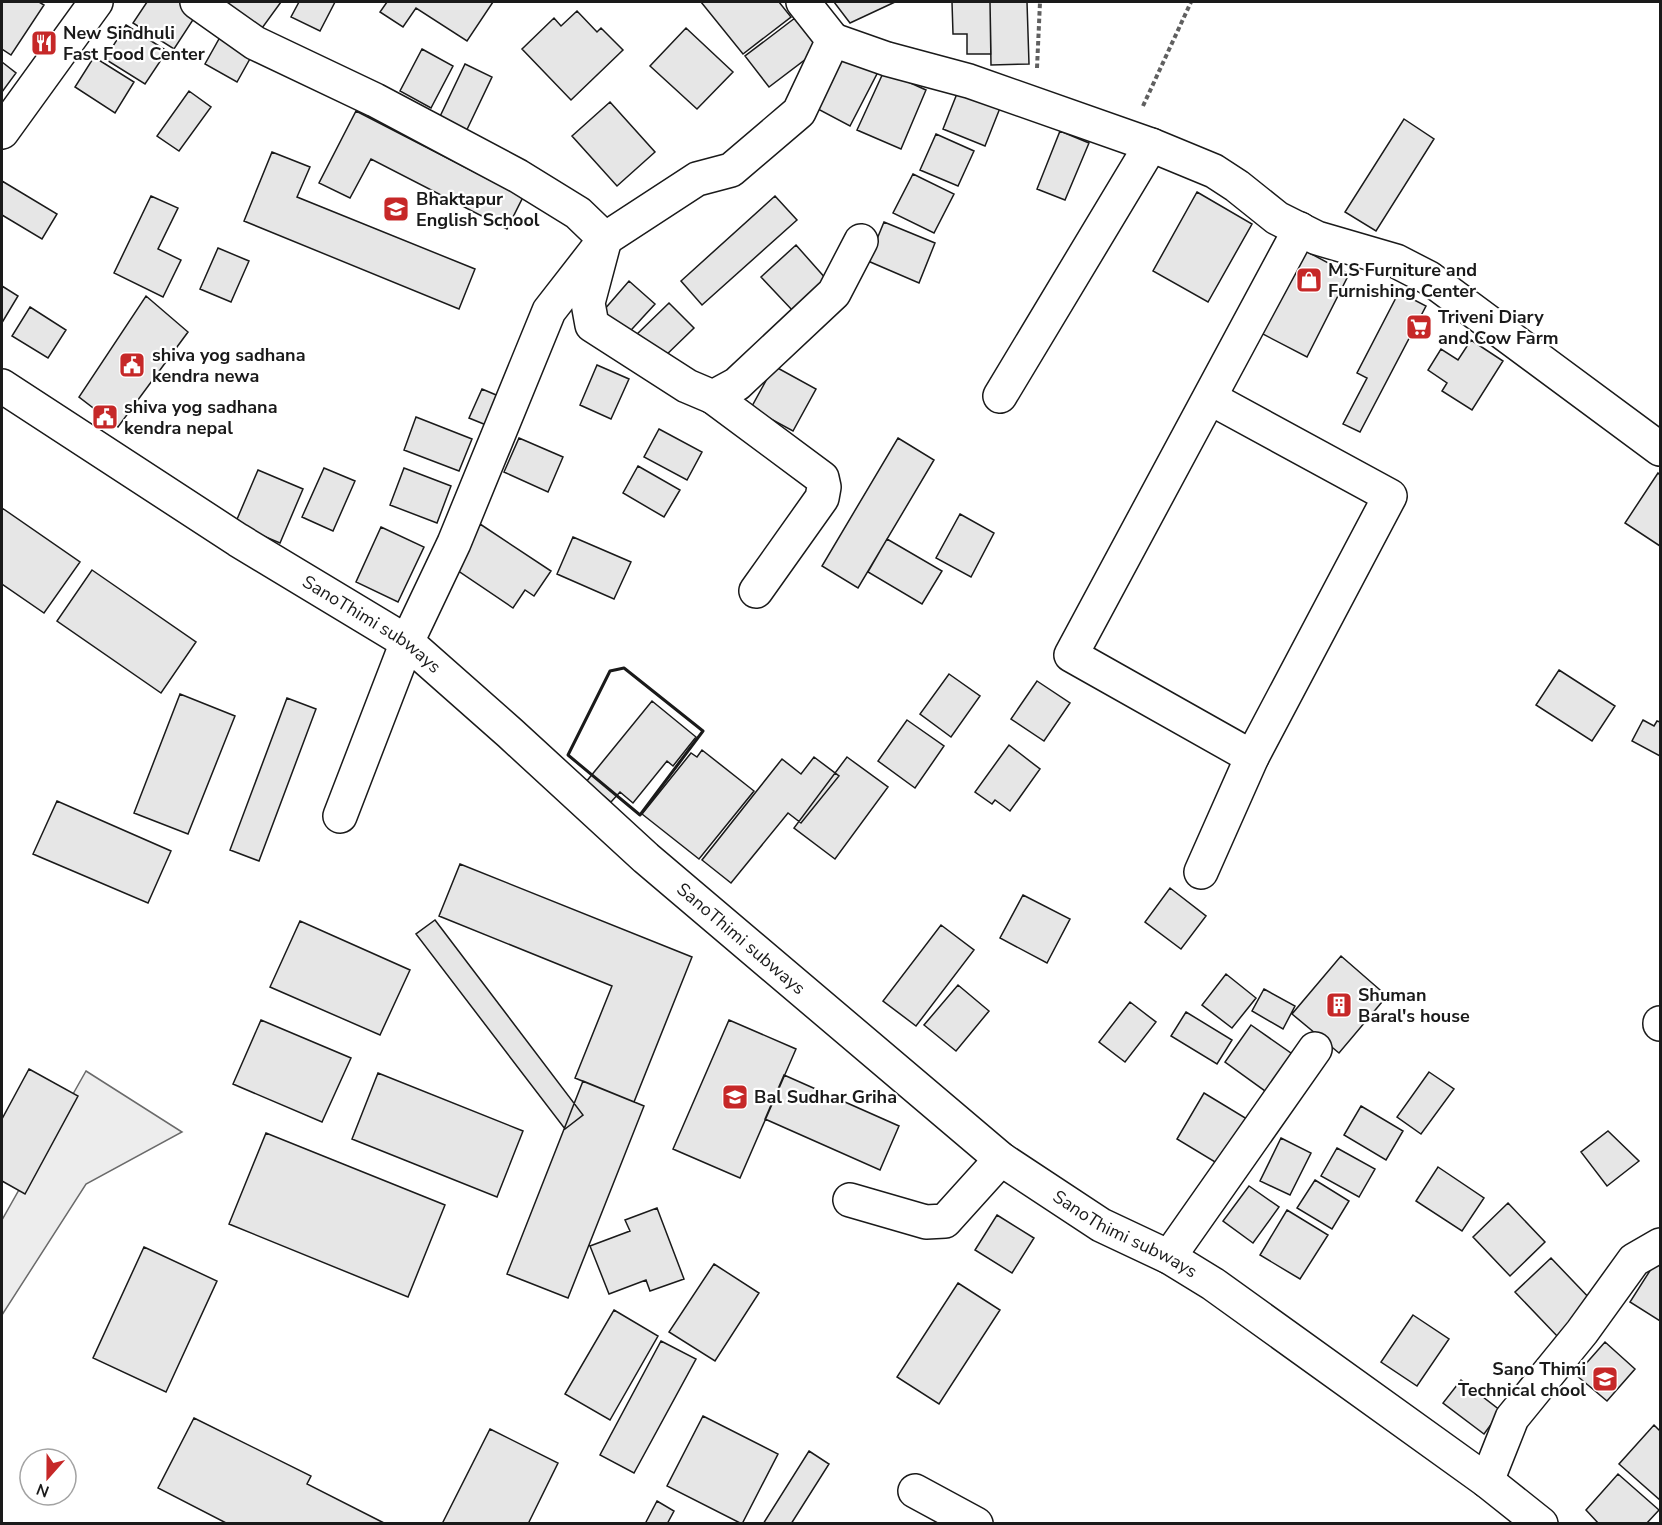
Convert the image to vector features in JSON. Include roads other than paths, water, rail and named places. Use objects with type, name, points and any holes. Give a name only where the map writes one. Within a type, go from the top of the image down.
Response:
[{"type":"street","points":[[2,132],[96,2]]},
{"type":"street","points":[[198,2],[255,44],[375,100],[518,176],[578,213],[605,239]]},
{"type":"street","points":[[803,2],[833,40],[887,59],[969,81],[1141,142],[1214,171],[1277,218],[1300,230],[1317,238],[1396,261],[1429,278],[1660,449]]},
{"type":"street","points":[[340,816],[407,642],[454,543],[549,311],[605,239],[697,179],[732,170],[799,112],[833,40]]},
{"type":"street","points":[[1000,396],[1141,142]]},
{"type":"street","points":[[1252,757],[1071,655],[1300,230]]},
{"type":"street","points":[[605,239],[588,303],[592,325],[687,386],[713,397],[822,478],[824,487],[822,498],[756,591]]},
{"type":"street","points":[[713,397],[737,384],[834,293],[861,241]]},
{"type":"street","name":"SanoThimi subways","points":[[2,386],[238,540],[407,642],[646,858],[1001,1159],[1101,1226],[1169,1257],[1213,1284],[1487,1481],[1541,1524]]},
{"type":"street","points":[[1201,872],[1252,757],[1390,496],[1210,398]]},
{"type":"street","points":[[1169,1257],[1315,1049]]},
{"type":"street","points":[[850,1200],[926,1222],[945,1221],[1001,1159]]},
{"type":"street","points":[[1487,1481],[1512,1418],[1582,1332],[1634,1260],[1660,1245]]},
{"type":"street","points":[[915,1491],[976,1524]]},
{"type":"place","name":"New Sindhuli Fast Food Center","points":[[44,43]]},
{"type":"place","name":"Bhaktapur English School","points":[[396,209]]},
{"type":"place","name":"M.S Furniture and Furnishing Center","points":[[1309,280]]},
{"type":"place","name":"Triveni Diary and Cow Farm","points":[[1419,327]]},
{"type":"place","name":"shiva yog sadhana kendra newa","points":[[132,365]]},
{"type":"place","name":"shiva yog sadhana kendra nepal","points":[[105,417]]},
{"type":"place","name":"Shuman Baral's house","points":[[1339,1005]]},
{"type":"place","name":"Bal Sudhar Griha","points":[[735,1097]]},
{"type":"place","name":"Sano Thimi Technical chool","points":[[1605,1379]]}]
